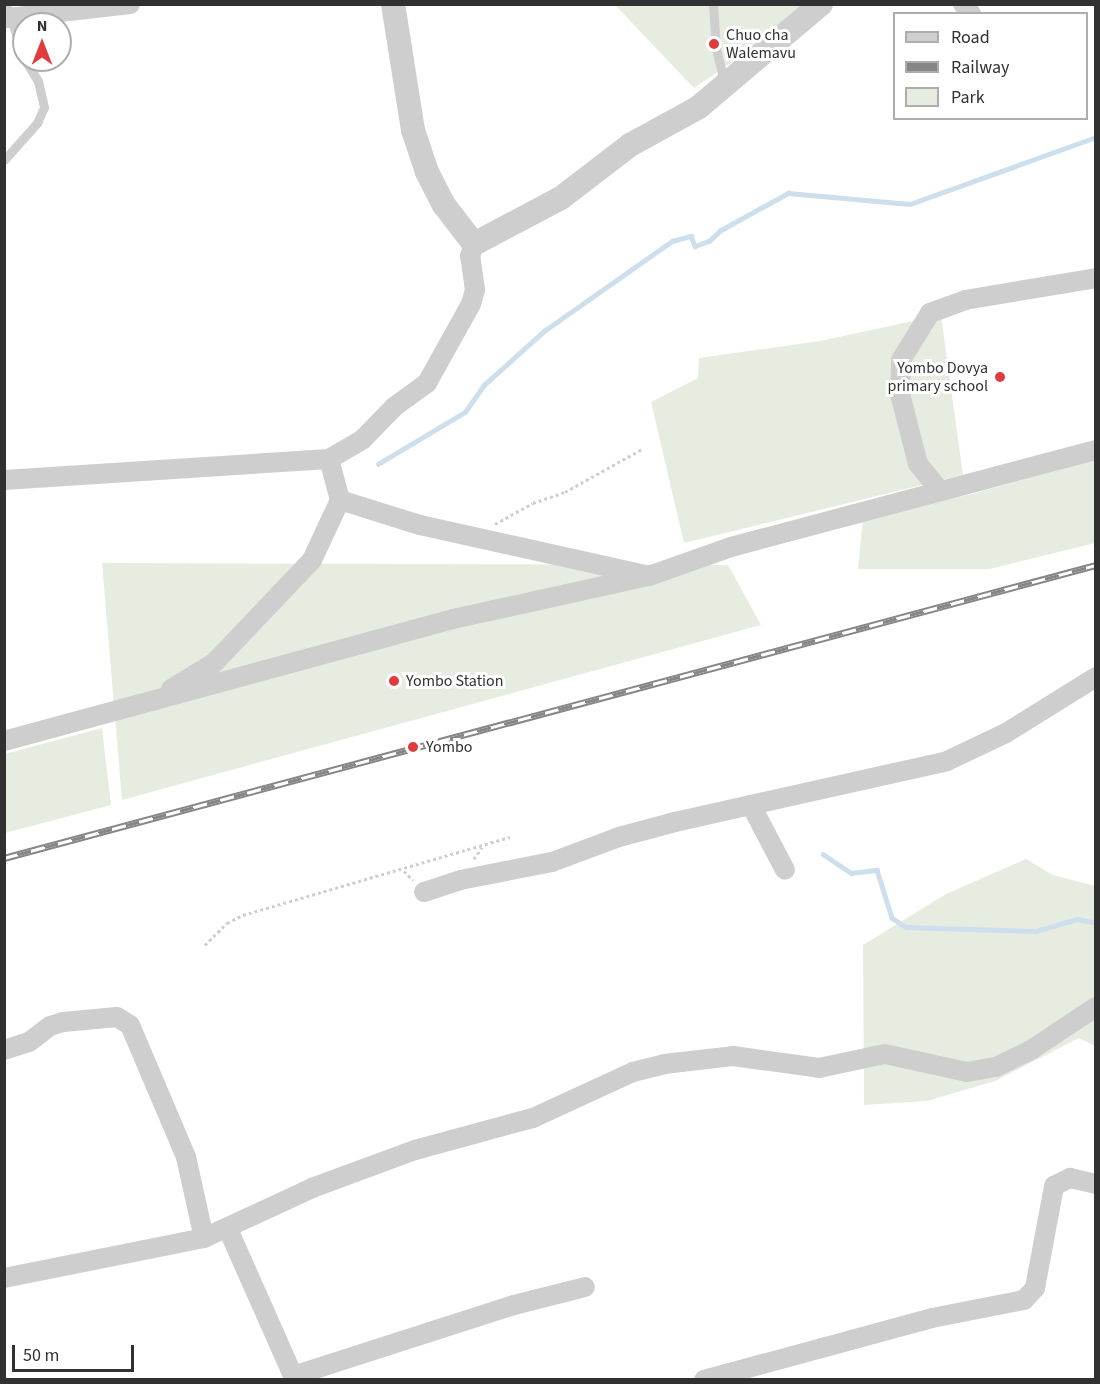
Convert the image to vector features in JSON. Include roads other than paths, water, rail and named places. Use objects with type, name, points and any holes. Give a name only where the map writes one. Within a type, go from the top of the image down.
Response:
[{"type":"street","points":[[7,11],[130,4]]},
{"type":"street","points":[[393,4],[413,130],[427,172],[444,205],[474,244]]},
{"type":"street","points":[[4,480],[329,459],[363,440],[393,407],[427,382],[471,303],[475,284],[470,256],[474,244],[561,198],[630,145],[699,107],[820,4]]},
{"type":"street","points":[[940,491],[918,464],[900,393],[901,360],[930,314],[965,300],[1095,278]]},
{"type":"street","points":[[4,741],[453,619],[649,576],[731,547],[1095,450]]},
{"type":"street","points":[[151,701],[214,663],[250,627],[278,592],[312,560],[340,500],[329,459]]},
{"type":"street","points":[[340,500],[420,525],[475,535],[649,576]]},
{"type":"street","points":[[424,892],[460,880],[524,869],[619,837],[947,761],[1006,733],[1095,677]]},
{"type":"street","points":[[751,805],[785,870]]},
{"type":"street","points":[[4,1278],[204,1238],[228,1229],[322,1184],[415,1150],[533,1118],[633,1072],[664,1064],[733,1056],[819,1068],[885,1054],[967,1072],[996,1067],[1031,1050],[1095,1007]]},
{"type":"street","points":[[4,1050],[29,1042],[50,1026],[63,1022],[117,1017],[130,1025],[186,1157],[204,1238]]},
{"type":"street","points":[[704,1380],[794,1358],[922,1320],[1024,1300],[1035,1288],[1054,1186],[1070,1178],[1095,1184]]},
{"type":"street","points":[[228,1229],[294,1378],[514,1305],[585,1287]]},
{"type":"lane","points":[[713,4],[716,49],[725,85]]},
{"type":"lane","points":[[4,159],[37,123],[44,107],[38,81],[33,72]]},
{"type":"waterway","points":[[378,464],[465,412],[484,385],[544,331],[672,241],[691,236],[695,246],[709,241],[721,230],[788,193],[910,204],[1096,137]]},
{"type":"waterway","points":[[823,854],[851,873],[877,870],[892,918],[906,927],[1036,931],[1077,919],[1096,923]]},
{"type":"railway","points":[[4,858],[1096,565]]},
{"type":"place","name":"Chuo cha Walemavu","points":[[714,44]]},
{"type":"place","name":"Yombo Dovya primary school","points":[[1000,377]]},
{"type":"place","name":"Yombo Station","points":[[394,681]]},
{"type":"place","name":"Yombo","points":[[413,747]]}]
